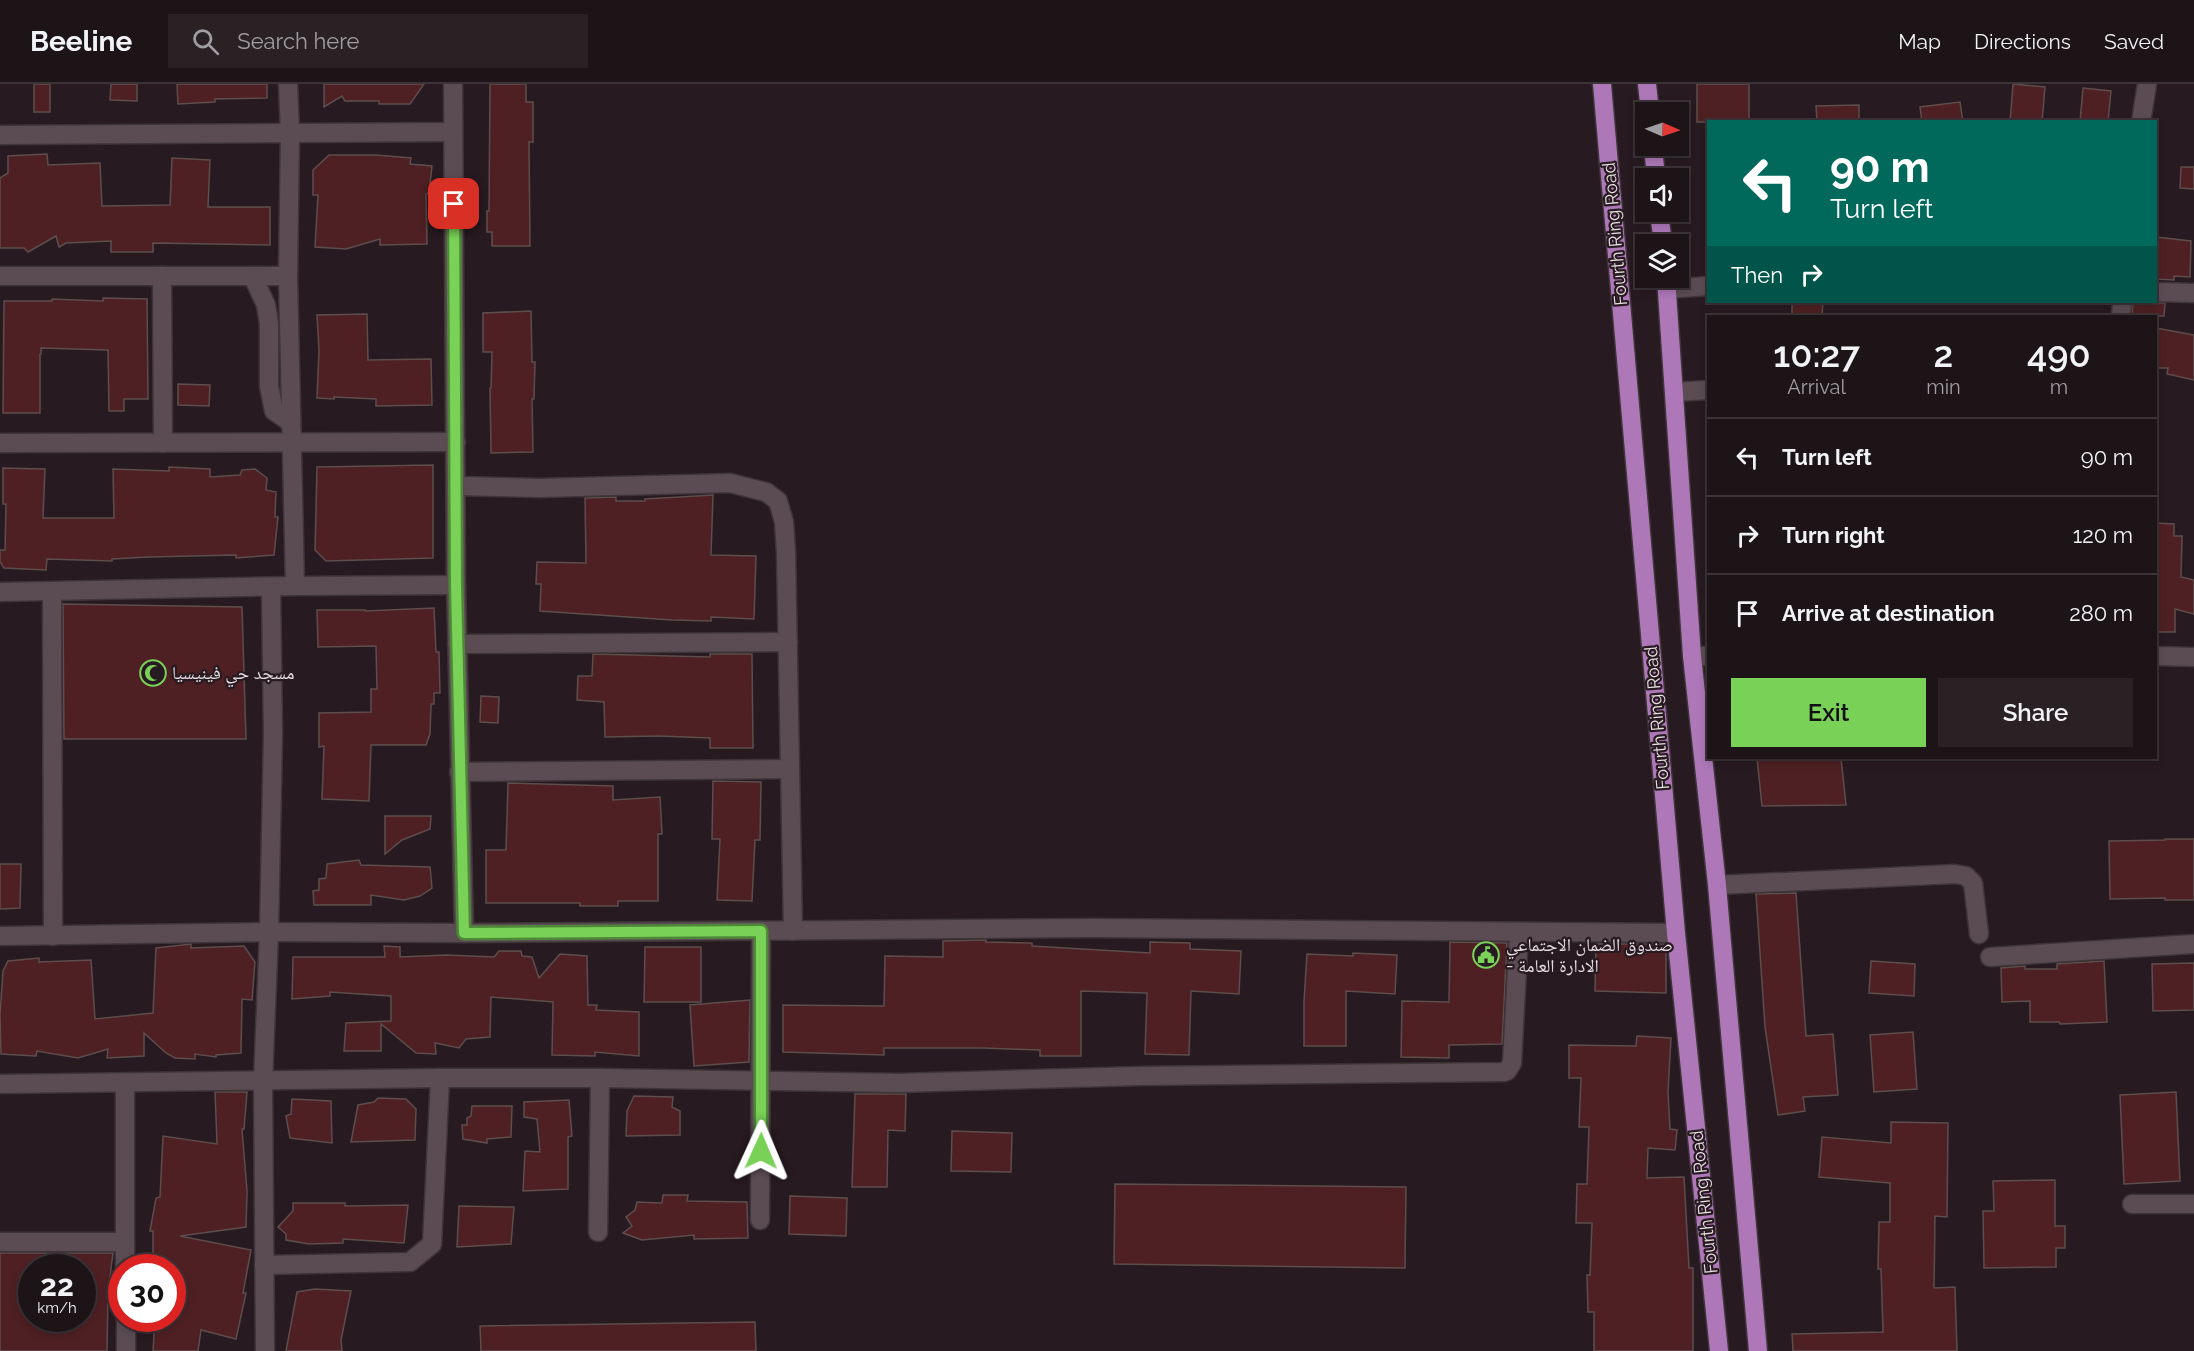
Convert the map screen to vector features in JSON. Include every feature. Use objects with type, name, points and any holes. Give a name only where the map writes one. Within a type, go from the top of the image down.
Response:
[{"type":"main road","name":"Fourth Ring Road","points":[[1602,84],[1676,933],[1719,1351]]},
{"type":"main road","points":[[1647,84],[1649,102]]},
{"type":"main road","points":[[1667,288],[1674,392],[1707,750]]},
{"type":"main road","points":[[1708,759],[1758,1351]]},
{"type":"street","points":[[288,84],[290,133],[288,276],[295,585]]},
{"type":"street","points":[[453,84],[456,585],[464,933]]},
{"type":"street","points":[[2141,120],[2147,84]]},
{"type":"street","points":[[0,135],[453,132]]},
{"type":"street","points":[[0,276],[288,276]]},
{"type":"street","points":[[162,276],[163,443]]},
{"type":"street","points":[[254,276],[266,305],[269,324],[269,386],[274,411],[291,423]]},
{"type":"street","points":[[1689,285],[1707,286]]},
{"type":"street","points":[[2157,292],[2194,293]]},
{"type":"street","points":[[1674,392],[1707,390]]},
{"type":"street","points":[[0,443],[456,442]]},
{"type":"street","points":[[456,486],[540,488],[730,483],[766,492],[778,501],[784,522],[794,930]]},
{"type":"street","points":[[0,592],[295,585],[456,585]]},
{"type":"street","points":[[265,1351],[263,1082],[273,735],[271,587]]},
{"type":"street","points":[[52,592],[53,936]]},
{"type":"street","points":[[457,644],[788,642]]},
{"type":"street","points":[[2157,656],[2194,657]]},
{"type":"street","points":[[459,772],[790,769]]},
{"type":"street","points":[[1717,885],[1955,874],[1966,876],[1973,883],[1979,934]]},
{"type":"street","points":[[0,936],[269,932],[464,933],[1093,928],[1676,933]]},
{"type":"street","points":[[760,1220],[761,931]]},
{"type":"street","points":[[0,1084],[440,1078],[900,1083],[1152,1076],[1504,1072],[1512,1063],[1519,932]]},
{"type":"street","points":[[1990,957],[2194,944]]},
{"type":"street","points":[[264,1265],[410,1262],[432,1244],[440,1078]]},
{"type":"street","points":[[598,1232],[600,1078]]},
{"type":"street","points":[[125,1084],[125,1254]]},
{"type":"street","points":[[2132,1204],[2194,1204]]},
{"type":"street","points":[[0,1242],[125,1242]]},
{"type":"street","points":[[126,1332],[126,1351]]},
{"type":"building","points":[[34,84],[50,84],[50,112],[34,112]]},
{"type":"building","points":[[111,84],[137,84],[137,101],[110,100]]},
{"type":"building","points":[[177,84],[267,84],[267,98],[215,99],[215,102],[178,104]]},
{"type":"building","points":[[324,84],[424,84],[410,104],[345,101],[342,96],[324,107]]},
{"type":"building","points":[[490,84],[526,84],[526,102],[533,102],[533,142],[529,142],[530,246],[492,246],[492,232],[487,232]]},
{"type":"building","points":[[1697,84],[1749,84],[1749,120],[1697,122]]},
{"type":"building","points":[[2013,84],[2045,87],[2042,120],[2010,120]]},
{"type":"building","points":[[2083,88],[2111,91],[2108,120],[2080,120]]},
{"type":"building","points":[[1960,102],[1963,120],[1922,120],[1920,107]]},
{"type":"building","points":[[1859,105],[1859,120],[1817,120],[1816,106]]},
{"type":"building","points":[[47,154],[48,165],[100,163],[102,206],[170,205],[172,158],[210,160],[208,207],[270,207],[270,245],[153,243],[153,252],[111,252],[111,241],[66,243],[59,247],[56,236],[28,252],[24,248],[0,248],[0,178],[8,173],[8,156]]},
{"type":"building","points":[[329,155],[411,158],[410,164],[432,166],[429,193],[426,194],[427,244],[380,245],[380,239],[346,249],[315,247],[318,195],[313,195],[313,170]]},
{"type":"building","points":[[2181,167],[2194,167],[2194,189],[2180,188]]},
{"type":"building","points":[[2157,237],[2191,241],[2190,277],[2174,276],[2174,280],[2157,279]]},
{"type":"building","points":[[103,298],[147,299],[148,399],[124,399],[124,411],[109,411],[108,350],[41,348],[40,413],[3,413],[4,301],[52,301],[52,299],[103,301]]},
{"type":"building","points":[[1792,303],[1823,303],[1822,315],[1792,315]]},
{"type":"building","points":[[2133,303],[2165,303],[2164,316],[2132,315]]},
{"type":"building","points":[[531,311],[532,362],[535,362],[534,399],[532,399],[533,452],[491,453],[492,352],[483,352],[483,313]]},
{"type":"building","points":[[367,314],[368,360],[431,359],[432,405],[376,406],[376,399],[317,398],[319,350],[317,315]]},
{"type":"building","points":[[2157,328],[2194,335],[2194,380],[2167,374],[2168,368],[2157,368]]},
{"type":"building","points":[[178,384],[210,385],[209,406],[178,405]]},
{"type":"building","points":[[433,465],[433,558],[326,561],[315,550],[317,467]]},
{"type":"building","points":[[169,467],[210,469],[210,477],[240,475],[242,470],[255,469],[267,478],[266,490],[276,492],[275,517],[278,517],[274,555],[236,558],[236,555],[149,557],[112,559],[112,561],[47,559],[46,570],[4,568],[0,562],[0,550],[5,550],[6,504],[3,504],[3,468],[45,469],[43,518],[114,518],[113,469],[169,471]]},
{"type":"building","points":[[713,495],[711,555],[756,556],[754,619],[711,617],[711,621],[672,620],[540,611],[541,584],[536,584],[537,562],[586,563],[585,498],[616,497],[616,501],[645,501],[645,499]]},
{"type":"building","points":[[2157,523],[2174,524],[2174,536],[2182,536],[2181,577],[2194,580],[2194,614],[2175,609],[2175,632],[2157,632]]},
{"type":"building","name":"مسجد حي فينيسيا","points":[[63,604],[242,607],[246,739],[64,739]]},
{"type":"building","points":[[434,608],[436,652],[439,652],[440,693],[434,693],[434,704],[431,704],[430,734],[426,745],[371,745],[369,801],[322,799],[324,746],[319,747],[319,713],[371,712],[371,689],[377,689],[376,646],[318,647],[317,610],[365,611]]},
{"type":"building","points":[[593,654],[710,657],[710,654],[752,654],[753,748],[710,748],[710,738],[605,737],[604,702],[577,700],[578,676],[592,676]]},
{"type":"building","points":[[481,696],[499,697],[498,723],[480,722]]},
{"type":"building","points":[[1757,759],[1841,759],[1846,805],[1762,806]]},
{"type":"building","points":[[713,781],[761,782],[760,840],[755,840],[752,901],[717,900],[720,839],[712,839]]},
{"type":"building","points":[[508,783],[613,786],[613,800],[660,797],[662,834],[658,834],[658,901],[618,901],[618,906],[580,906],[580,903],[486,903],[486,850],[506,850]]},
{"type":"building","points":[[385,816],[431,816],[430,829],[402,840],[385,854]]},
{"type":"building","points":[[2194,839],[2194,900],[2110,899],[2109,841]]},
{"type":"building","points":[[359,860],[361,865],[430,867],[432,888],[420,896],[404,900],[371,895],[371,905],[314,905],[313,891],[319,890],[319,879],[326,878],[327,864]]},
{"type":"building","points":[[0,864],[21,864],[20,908],[0,909]]},
{"type":"building","points":[[1796,893],[1806,1036],[1833,1034],[1838,1095],[1803,1097],[1805,1111],[1778,1115],[1765,1027],[1756,894]]},
{"type":"building","points":[[986,940],[986,942],[1032,943],[1032,946],[1150,953],[1150,942],[1190,943],[1190,949],[1241,951],[1239,994],[1191,991],[1189,1055],[1145,1054],[1147,993],[1081,991],[1081,1056],[1040,1056],[1040,1050],[982,1048],[884,1048],[884,1055],[783,1052],[783,1005],[884,1006],[885,956],[943,957],[943,941]]},
{"type":"building","points":[[1450,942],[1507,943],[1502,1044],[1449,1045],[1449,1058],[1401,1057],[1402,1001],[1449,1002]]},
{"type":"building","points":[[191,944],[191,948],[244,946],[255,962],[252,1000],[242,999],[241,1053],[216,1055],[216,1057],[195,1054],[195,1059],[175,1058],[144,1033],[144,1056],[107,1058],[108,1049],[78,1058],[37,1051],[36,1056],[1,1054],[0,1015],[3,971],[8,961],[39,958],[39,962],[91,960],[95,1019],[153,1013],[156,948]]},
{"type":"building","points":[[1596,944],[1666,944],[1666,993],[1595,991]]},
{"type":"building","points":[[384,946],[400,947],[400,957],[446,955],[494,957],[499,951],[521,951],[522,956],[532,957],[539,978],[560,954],[587,956],[588,1005],[597,1005],[596,1010],[639,1012],[639,1056],[595,1052],[595,1056],[552,1055],[553,1002],[491,997],[490,1037],[466,1039],[459,1048],[435,1043],[436,1054],[416,1053],[381,1024],[381,1051],[344,1051],[346,1023],[391,1021],[391,996],[330,992],[330,996],[292,999],[293,957],[385,957]]},
{"type":"building","points":[[645,947],[701,947],[701,1002],[644,1002]]},
{"type":"building","points":[[1353,953],[1397,955],[1395,994],[1346,991],[1346,1046],[1304,1046],[1307,954],[1353,956]]},
{"type":"building","points":[[1871,961],[1915,964],[1914,996],[1869,993]]},
{"type":"building","points":[[2104,961],[2107,1022],[2060,1024],[2059,1022],[2030,1022],[2030,1001],[2002,1002],[2001,968],[2025,966],[2025,969],[2057,969],[2057,964]]},
{"type":"building","points":[[2194,963],[2194,1010],[2153,1011],[2152,964]]},
{"type":"building","points":[[750,1000],[749,1062],[694,1066],[690,1005]]},
{"type":"building","points":[[1913,1032],[1917,1089],[1874,1092],[1870,1035]]},
{"type":"building","points":[[1637,1036],[1671,1038],[1668,1092],[1670,1129],[1677,1130],[1675,1150],[1648,1148],[1647,1178],[1684,1177],[1689,1268],[1693,1268],[1693,1351],[1594,1351],[1594,1312],[1588,1312],[1587,1275],[1590,1275],[1592,1223],[1576,1223],[1577,1184],[1587,1184],[1589,1127],[1579,1127],[1581,1078],[1569,1078],[1569,1045],[1636,1046]]},
{"type":"building","points":[[215,1092],[247,1092],[244,1129],[242,1129],[247,1191],[246,1227],[180,1236],[251,1250],[243,1293],[246,1293],[236,1339],[201,1330],[198,1351],[153,1351],[154,1332],[186,1332],[186,1254],[153,1254],[153,1231],[150,1231],[156,1198],[160,1197],[163,1136],[217,1144]]},
{"type":"building","points":[[2176,1092],[2180,1181],[2124,1184],[2120,1095]]},
{"type":"building","points":[[855,1094],[906,1094],[905,1131],[888,1130],[887,1187],[852,1187]]},
{"type":"building","points":[[634,1096],[673,1097],[672,1107],[680,1111],[680,1135],[626,1136],[627,1111]]},
{"type":"building","points":[[378,1098],[406,1099],[416,1109],[415,1140],[351,1142],[358,1105],[374,1102]]},
{"type":"building","points":[[292,1099],[331,1101],[332,1143],[290,1138],[286,1116],[291,1114]]},
{"type":"building","points":[[569,1100],[572,1136],[568,1137],[568,1189],[523,1191],[525,1151],[540,1152],[537,1119],[524,1117],[524,1102]]},
{"type":"building","points":[[472,1106],[512,1106],[511,1137],[487,1139],[487,1143],[463,1139],[462,1125],[467,1125]]},
{"type":"building","points":[[1891,1122],[1948,1123],[1947,1217],[1935,1216],[1934,1288],[1955,1287],[1957,1351],[1793,1351],[1792,1334],[1883,1332],[1881,1269],[1878,1269],[1879,1222],[1890,1222],[1890,1183],[1819,1177],[1822,1137],[1891,1143]]},
{"type":"building","points":[[952,1131],[1012,1133],[1011,1172],[951,1171]]},
{"type":"building","points":[[2055,1180],[2055,1226],[2065,1226],[2065,1248],[2056,1248],[2056,1267],[1984,1268],[1983,1211],[1994,1211],[1993,1181]]},
{"type":"building","points":[[1115,1184],[1406,1187],[1405,1268],[1114,1264]]},
{"type":"building","points":[[663,1195],[688,1195],[687,1201],[747,1202],[748,1238],[694,1239],[694,1235],[642,1240],[623,1233],[632,1226],[626,1217],[635,1210],[637,1202],[662,1203]]},
{"type":"building","points":[[790,1196],[847,1198],[846,1236],[789,1234]]},
{"type":"building","points":[[293,1203],[345,1203],[345,1206],[408,1205],[404,1243],[343,1239],[343,1243],[309,1244],[286,1240],[286,1234],[278,1227],[293,1211]]},
{"type":"building","points":[[459,1206],[514,1207],[511,1244],[457,1247]]},
{"type":"building","points":[[0,1253],[113,1253],[108,1254],[107,1351],[0,1351]]},
{"type":"building","points":[[315,1289],[351,1291],[341,1340],[342,1351],[286,1351],[297,1292]]},
{"type":"building","points":[[755,1322],[756,1351],[481,1351],[480,1326]]},
{"type":"place","name":"مسجد حي فينيسيا","points":[[153,673]]},
{"type":"place","name":"صندوق الضمان الاجتماعي - الادارة العامة","points":[[1486,955]]},
{"type":"route","points":[[454,204],[456,585],[464,933],[761,931],[761,1151]]}]
